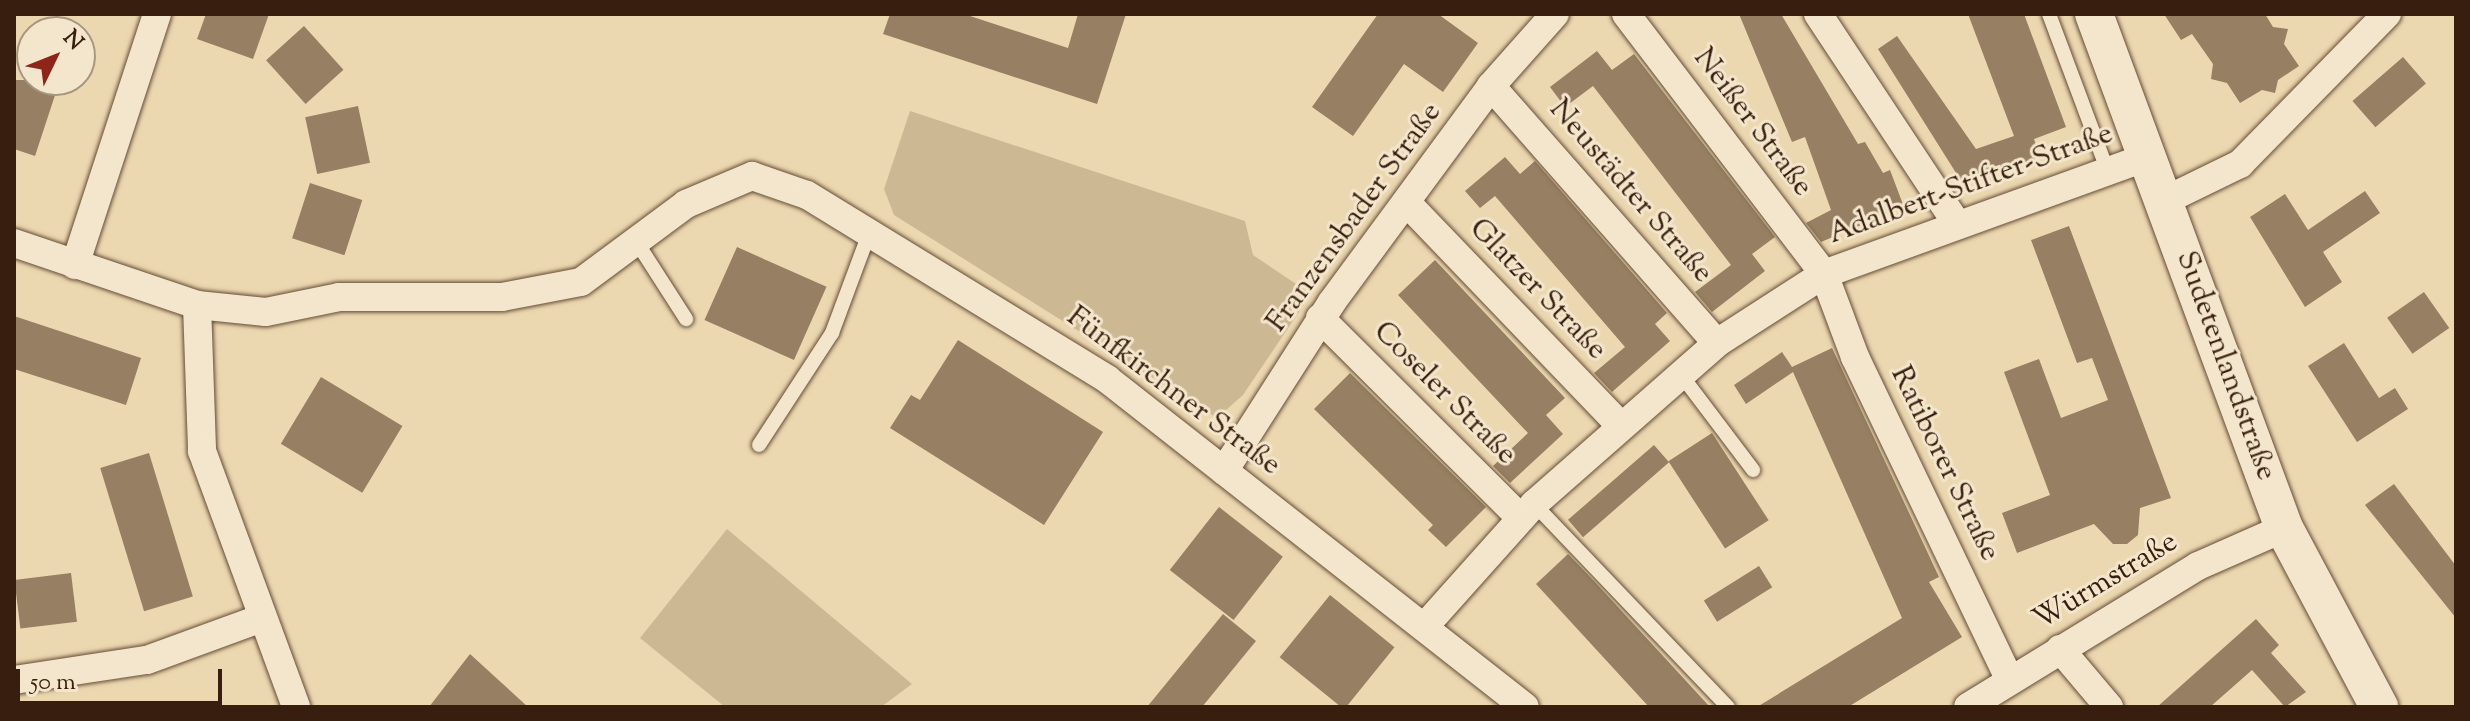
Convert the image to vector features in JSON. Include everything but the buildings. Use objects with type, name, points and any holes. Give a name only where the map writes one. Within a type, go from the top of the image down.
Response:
[{"type":"street","points":[[75,265],[157,14]]},
{"type":"street","name":"Franzensbader Straße","points":[[1224,471],[1320,318],[1408,204],[1491,86],[1555,14]]},
{"type":"street","name":"Neißer Straße","points":[[1626,14],[1824,274]]},
{"type":"street","points":[[1818,14],[1955,221]]},
{"type":"street","name":"Sudetenlandstraße","points":[[2094,14],[2284,528],[2379,707]]},
{"type":"street","points":[[2164,201],[2240,164],[2387,14]]},
{"type":"street","name":"Neustädter Straße","points":[[1491,86],[1717,343]]},
{"type":"street","name":"Adalbert-Stifter-Straße","points":[[1425,626],[1527,511],[1618,423],[1717,343],[1824,274],[1955,221],[2148,157]]},
{"type":"street","name":"Fünfkirchner Straße","points":[[636,241],[686,204],[752,176],[807,195],[1107,379],[1525,707]]},
{"type":"street","name":"Glatzer Straße","points":[[1408,204],[1618,423]]},
{"type":"street","points":[[14,243],[197,305],[266,312],[339,297],[502,297],[581,282],[636,241]]},
{"type":"street","name":"Ratiborer Straße","points":[[1824,274],[1855,357],[2010,680]]},
{"type":"street","points":[[197,305],[202,451],[296,707]]},
{"type":"street","name":"Coseler Straße","points":[[1320,318],[1527,511]]},
{"type":"street","name":"Würmstraße","points":[[1968,707],[2198,566],[2284,528]]},
{"type":"street","points":[[14,680],[147,660],[262,618]]},
{"type":"street","points":[[2060,649],[2109,707]]},
{"type":"lane","points":[[2049,14],[2108,172]]},
{"type":"lane","points":[[759,445],[832,333],[870,231]]},
{"type":"lane","points":[[636,241],[686,319]]},
{"type":"lane","points":[[1679,372],[1753,470]]},
{"type":"lane","points":[[1527,511],[1728,707]]},
{"type":"shaded area","points":[[910,111],[1245,221],[1253,255],[1311,294],[1243,395],[1217,418],[894,215],[884,189]]},
{"type":"shaded area","points":[[727,529],[912,684],[881,707],[725,707],[640,638]]}]
